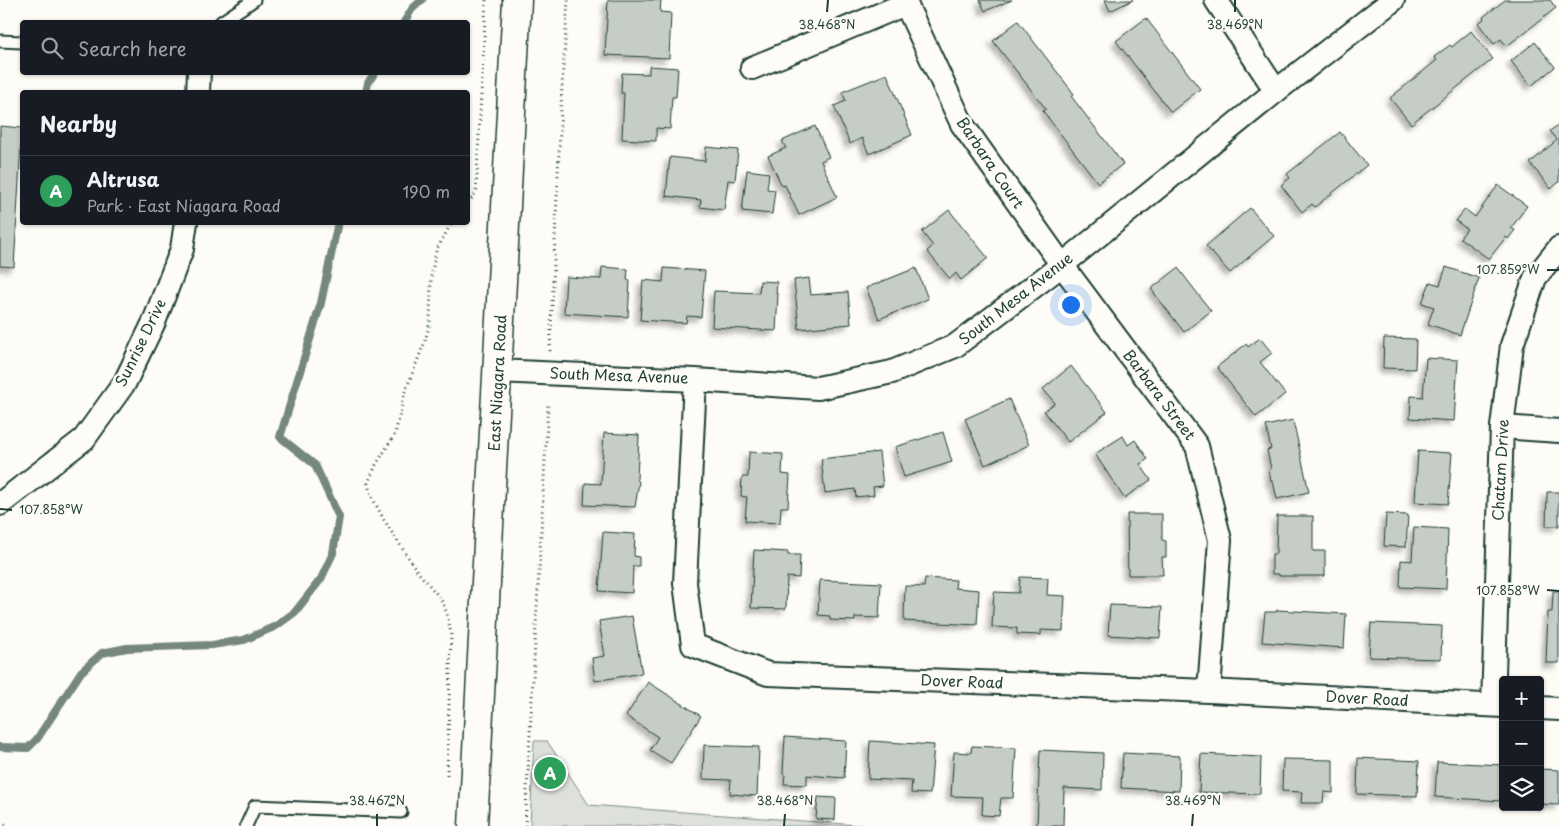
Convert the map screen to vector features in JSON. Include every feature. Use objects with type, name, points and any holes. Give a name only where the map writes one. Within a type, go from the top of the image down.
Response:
[{"type":"street","name":"East Niagara Road","points":[[473,826],[517,0]]},
{"type":"street","points":[[1216,0],[1276,90]]},
{"type":"street","name":"South Mesa Avenue","points":[[498,371],[818,388],[892,372],[955,346],[1062,265],[1276,90],[1393,0]]},
{"type":"street","points":[[752,68],[904,2]]},
{"type":"street","name":"Barbara Court","points":[[904,2],[962,124],[1062,265]]},
{"type":"street","points":[[198,90],[199,75]]},
{"type":"street","name":"Sunrise Drive","points":[[0,504],[84,439],[125,382],[158,313],[182,249],[186,225]]},
{"type":"street","name":"Chatam Drive","points":[[1498,705],[1502,427],[1512,345],[1535,278],[1559,248]]},
{"type":"street","name":"Barbara Street","points":[[1062,265],[1197,446],[1220,540],[1209,691]]},
{"type":"street","name":"Dover Road","points":[[695,380],[686,583],[693,645],[768,674],[1209,691],[1498,705]]},
{"type":"street","points":[[1502,427],[1559,431]]},
{"type":"street","points":[[1544,708],[1559,709]]},
{"type":"street","name":"East Niagara Road","points":[[477,766],[486,826]]},
{"type":"lane","points":[[224,20],[254,0]]},
{"type":"lane","points":[[0,41],[20,42]]},
{"type":"lane","points":[[246,826],[255,806],[401,812]]},
{"type":"path","points":[[470,200],[476,193],[486,0]]},
{"type":"path","points":[[550,354],[562,86],[568,0]]},
{"type":"path","points":[[447,778],[451,634],[447,613],[441,599],[417,571],[384,520],[370,493],[368,483],[376,464],[395,434],[405,392],[424,344],[430,323],[431,277],[436,251],[450,225]]},
{"type":"path","points":[[525,826],[548,405]]},
{"type":"path","points":[[0,822],[9,826]]},
{"type":"shaded area","points":[[534,741],[547,741],[589,805],[871,826],[530,826]]},
{"type":"building","points":[[608,0],[661,0],[660,12],[671,13],[669,58],[605,55]]},
{"type":"building","points":[[980,0],[1012,0],[985,11]]},
{"type":"building","points":[[1105,0],[1133,0],[1110,11]]},
{"type":"building","points":[[1505,0],[1550,0],[1556,8],[1507,46],[1501,39],[1494,44],[1478,23]]},
{"type":"building","points":[[1146,18],[1200,89],[1171,112],[1116,41]]},
{"type":"building","points":[[1018,21],[1074,94],[1071,96],[1123,164],[1098,183],[1043,111],[1046,109],[993,41]]},
{"type":"building","points":[[1471,31],[1493,59],[1411,124],[1390,98],[1437,60],[1434,57],[1450,45],[1452,47]]},
{"type":"building","points":[[1535,42],[1555,67],[1531,86],[1511,61]]},
{"type":"building","points":[[649,66],[678,68],[676,97],[672,97],[670,129],[656,128],[656,141],[622,139],[624,93],[621,93],[622,73],[649,74]]},
{"type":"building","points":[[887,74],[912,135],[869,154],[862,138],[850,144],[834,106],[846,101],[842,92]]},
{"type":"building","points":[[1559,124],[1559,182],[1551,189],[1530,163],[1557,140],[1550,131]]},
{"type":"building","points":[[0,126],[20,128],[20,163],[14,267],[0,266]]},
{"type":"building","points":[[815,126],[829,157],[821,161],[837,197],[799,215],[785,185],[782,186],[768,156],[786,148],[782,141]]},
{"type":"building","points":[[1340,132],[1367,165],[1315,207],[1312,204],[1302,212],[1281,185],[1290,178],[1287,174]]},
{"type":"building","points":[[706,147],[738,150],[735,181],[728,180],[724,210],[700,207],[701,200],[666,196],[670,157],[705,161]]},
{"type":"building","points":[[747,170],[769,173],[767,189],[775,190],[772,214],[742,211]]},
{"type":"building","points":[[1498,185],[1527,206],[1511,228],[1515,230],[1508,239],[1506,237],[1489,259],[1460,238],[1467,229],[1456,221],[1465,209],[1475,217]]},
{"type":"building","points":[[1250,208],[1274,236],[1230,273],[1206,246]]},
{"type":"building","points":[[949,210],[988,258],[961,280],[956,273],[950,279],[927,251],[933,246],[922,232]]},
{"type":"building","points":[[602,267],[628,269],[627,280],[630,280],[628,317],[564,313],[566,277],[601,279]]},
{"type":"building","points":[[1446,267],[1479,278],[1460,335],[1428,324],[1434,307],[1422,303],[1430,282],[1440,285]]},
{"type":"building","points":[[664,268],[705,271],[701,317],[687,316],[686,323],[640,320],[643,280],[663,282]]},
{"type":"building","points":[[916,268],[928,299],[879,319],[866,288]]},
{"type":"building","points":[[1178,268],[1211,311],[1184,332],[1151,289]]},
{"type":"building","points":[[809,278],[811,295],[848,292],[851,324],[799,329],[794,280]]},
{"type":"building","points":[[760,281],[777,282],[776,331],[712,327],[714,291],[759,293]]},
{"type":"building","points":[[1260,338],[1272,353],[1260,362],[1285,394],[1256,417],[1217,367],[1246,344],[1248,347]]},
{"type":"building","points":[[1384,338],[1416,339],[1415,369],[1383,368]]},
{"type":"building","points":[[1426,358],[1458,360],[1454,421],[1410,418],[1411,396],[1423,397]]},
{"type":"building","points":[[1071,366],[1107,412],[1068,442],[1044,411],[1055,403],[1043,389]]},
{"type":"building","points":[[1009,399],[1029,445],[985,465],[965,419]]},
{"type":"building","points":[[1293,420],[1309,492],[1277,499],[1269,470],[1271,469],[1267,450],[1271,449],[1266,426]]},
{"type":"building","points":[[943,432],[952,462],[904,477],[895,447]]},
{"type":"building","points":[[604,433],[639,435],[637,479],[639,482],[635,507],[584,505],[585,483],[601,484]]},
{"type":"building","points":[[1123,436],[1128,445],[1135,440],[1148,459],[1140,464],[1151,480],[1124,498],[1095,454]]},
{"type":"building","points":[[1418,451],[1452,453],[1448,504],[1415,502]]},
{"type":"building","points":[[749,452],[783,454],[782,474],[790,475],[788,507],[781,507],[780,523],[745,521],[747,497],[741,496],[742,477],[748,477]]},
{"type":"building","points":[[879,452],[883,486],[873,487],[874,495],[856,497],[855,489],[825,493],[821,459]]},
{"type":"building","points":[[1547,492],[1559,492],[1559,526],[1546,526]]},
{"type":"building","points":[[1127,514],[1162,514],[1162,540],[1166,541],[1166,557],[1162,557],[1163,575],[1128,575]]},
{"type":"building","points":[[1386,514],[1408,515],[1406,547],[1384,546]]},
{"type":"building","points":[[1277,516],[1313,516],[1313,551],[1325,551],[1325,576],[1279,576],[1279,574],[1272,574],[1272,554],[1276,554]]},
{"type":"building","points":[[1414,527],[1448,529],[1446,589],[1400,587],[1401,560],[1412,561]]},
{"type":"building","points":[[603,532],[635,534],[634,556],[639,557],[639,566],[633,566],[632,593],[599,591]]},
{"type":"building","points":[[754,550],[788,552],[788,555],[800,555],[799,578],[787,577],[786,609],[751,608]]},
{"type":"building","points":[[1020,577],[1048,578],[1047,595],[1065,596],[1063,631],[1041,630],[1041,635],[1017,634],[1017,628],[992,627],[994,592],[1019,593]]},
{"type":"building","points":[[925,578],[956,580],[955,588],[979,590],[977,625],[904,621],[905,586],[924,587]]},
{"type":"building","points":[[820,580],[881,583],[879,618],[855,617],[855,621],[830,620],[830,616],[818,615]]},
{"type":"building","points":[[1553,591],[1559,591],[1559,663],[1546,663],[1548,612],[1552,612]]},
{"type":"building","points":[[1110,605],[1162,607],[1160,638],[1108,635]]},
{"type":"building","points":[[1277,610],[1346,614],[1344,648],[1262,642],[1265,612],[1276,612]]},
{"type":"building","points":[[632,616],[642,673],[595,681],[592,658],[605,656],[599,621]]},
{"type":"building","points":[[1371,623],[1442,626],[1441,659],[1369,657]]},
{"type":"building","points":[[648,682],[701,716],[671,763],[650,750],[658,737],[626,716]]},
{"type":"building","points":[[785,737],[846,741],[844,778],[807,775],[807,785],[784,784]]},
{"type":"building","points":[[870,741],[934,745],[930,794],[911,793],[912,781],[868,779]]},
{"type":"building","points":[[704,745],[759,747],[757,796],[730,794],[731,780],[703,779]]},
{"type":"building","points":[[972,746],[1016,748],[1013,798],[1001,798],[999,816],[982,815],[983,797],[951,796],[954,752],[971,753]]},
{"type":"building","points":[[1040,750],[1103,753],[1102,790],[1064,788],[1063,826],[1037,826]]},
{"type":"building","points":[[1123,753],[1180,756],[1179,791],[1121,788]]},
{"type":"building","points":[[1201,754],[1261,757],[1260,794],[1199,792]]},
{"type":"building","points":[[1358,758],[1419,761],[1417,796],[1357,794]]},
{"type":"building","points":[[1283,759],[1333,760],[1333,793],[1324,792],[1323,803],[1301,803],[1302,792],[1282,791]]},
{"type":"building","points":[[1437,762],[1499,765],[1499,801],[1435,797]]},
{"type":"building","points":[[1544,769],[1559,770],[1559,805],[1544,804]]},
{"type":"building","points":[[818,797],[836,798],[835,820],[816,819]]},
{"type":"waterway","points":[[405,20],[412,9],[422,0]]},
{"type":"waterway","points":[[366,90],[373,75]]},
{"type":"waterway","points":[[0,747],[28,748],[37,739],[81,672],[102,653],[127,648],[212,645],[244,640],[276,626],[295,612],[321,579],[333,553],[339,517],[315,465],[280,437],[321,303],[337,225]]},
{"type":"place","name":"Altrusa","points":[[550,773]]}]
